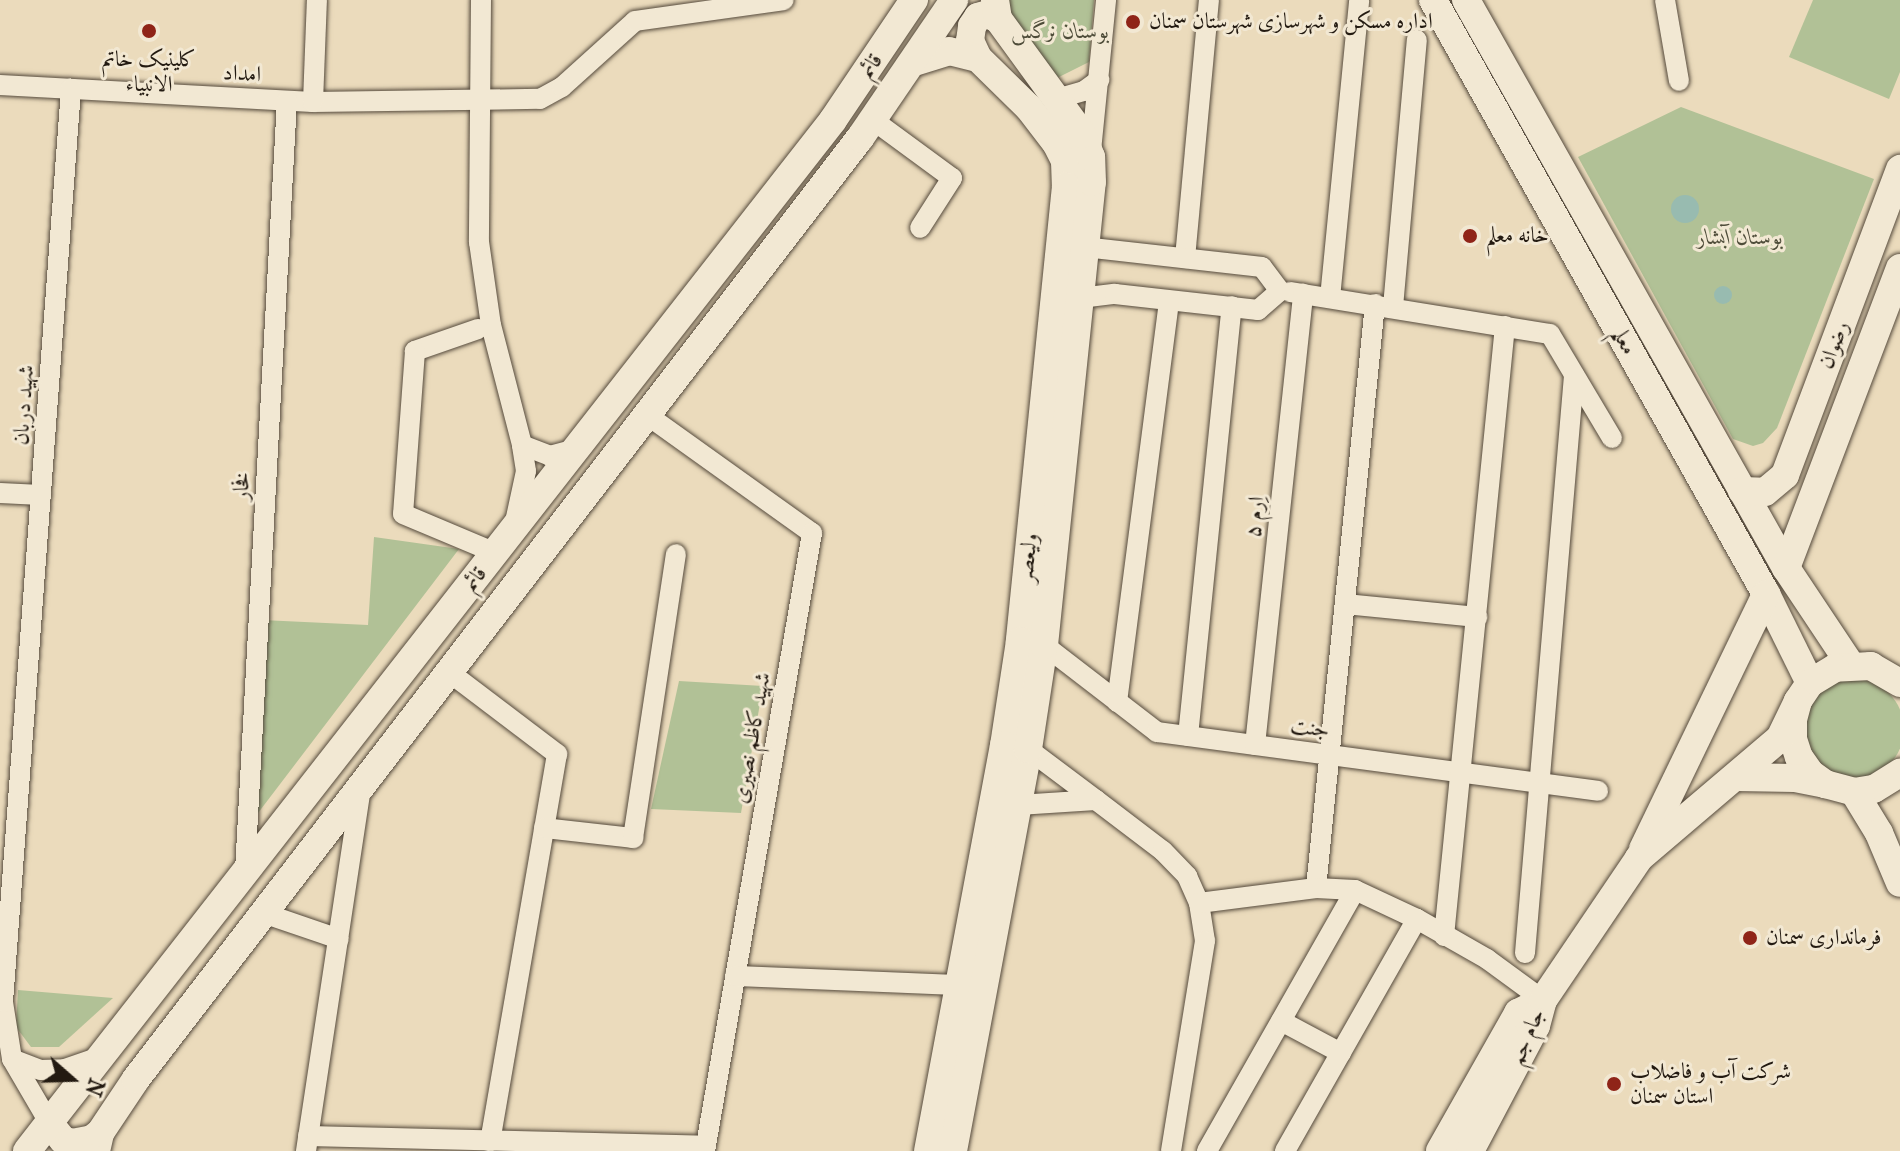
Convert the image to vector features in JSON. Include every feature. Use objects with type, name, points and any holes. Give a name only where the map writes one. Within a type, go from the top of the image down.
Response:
[{"type":"main road","points":[[886,43],[894,0]]},
{"type":"main road","name":"قائم","points":[[27,1151],[833,120],[914,0]]},
{"type":"main road","name":"قائم","points":[[98,1142],[136,1079],[873,120],[954,0]]},
{"type":"main road","name":"معلم","points":[[1433,0],[1766,594],[1804,692]]},
{"type":"main road","name":"معلم","points":[[1466,0],[1786,568],[1850,664]]},
{"type":"main road","points":[[978,58],[970,41],[972,26],[978,17],[996,9],[1082,134],[1091,157]]},
{"type":"main road","points":[[914,62],[949,51],[978,58]]},
{"type":"main road","name":"ولیعصر","points":[[978,58],[1029,108],[1056,143],[1065,161],[1066,186],[1020,641],[1016,747]]},
{"type":"main road","name":"ولیعصر","points":[[953,1151],[1016,747],[1044,645],[1085,247],[1091,157]]},
{"type":"main road","name":"رضوان","points":[[1742,491],[1765,492],[1785,475],[1900,169]]},
{"type":"main road","name":"رضوان","points":[[1786,568],[1900,268]]},
{"type":"main road","points":[[1543,1000],[1639,858],[1766,594]]},
{"type":"main road","points":[[1639,858],[1780,738],[1804,692],[1822,674],[1850,664],[1871,666],[1897,677]]},
{"type":"main road","points":[[1804,692],[1793,720],[1793,739],[1799,757],[1810,773],[1825,784]]},
{"type":"main road","points":[[1736,777],[1795,778],[1854,792],[1874,789],[1900,773]]},
{"type":"main road","points":[[1854,792],[1890,827],[1900,883]]},
{"type":"main road","name":"ولیعصر","points":[[928,1151],[959,985],[1006,804]]},
{"type":"main road","name":"جام جم","points":[[1440,1151],[1518,1013],[1543,1000]]},
{"type":"main road","name":"جام جم","points":[[1470,1151],[1536,1026],[1543,1000]]},
{"type":"main road","points":[[50,1124],[63,1140],[72,1143],[98,1142]]},
{"type":"street","points":[[313,102],[317,0]]},
{"type":"street","points":[[481,0],[479,242],[491,325],[526,471],[514,530]]},
{"type":"street","name":"امداد","points":[[0,85],[313,102],[481,103],[505,98],[540,99],[562,87],[635,21],[784,0]]},
{"type":"street","points":[[1091,157],[1106,0]]},
{"type":"street","points":[[1185,258],[1209,0]]},
{"type":"street","points":[[1330,298],[1359,0]]},
{"type":"street","points":[[1665,0],[1679,81]]},
{"type":"street","points":[[1316,888],[1345,604],[1417,40]]},
{"type":"street","points":[[1056,99],[1084,91],[1099,80]]},
{"type":"street","name":"شهید دربان","points":[[50,1124],[12,1059],[3,1002],[71,89]]},
{"type":"street","name":"فخار","points":[[245,873],[287,101]]},
{"type":"street","points":[[873,120],[952,178],[920,228]]},
{"type":"street","points":[[1085,247],[1262,267],[1280,291],[1550,334],[1612,438]]},
{"type":"street","points":[[1080,298],[1115,294],[1258,310],[1280,291]]},
{"type":"street","name":"اِرم ۵","points":[[1255,745],[1303,294]]},
{"type":"street","points":[[1117,702],[1169,301]]},
{"type":"street","points":[[1188,736],[1232,306]]},
{"type":"street","points":[[1444,936],[1505,326]]},
{"type":"street","points":[[478,329],[415,351],[403,514],[496,553]]},
{"type":"street","points":[[1525,953],[1574,375]]},
{"type":"street","name":"شهید کاظم نصیری","points":[[647,415],[812,533],[705,1148]]},
{"type":"street","points":[[522,445],[550,456],[577,449]]},
{"type":"street","points":[[0,493],[41,495]]},
{"type":"street","points":[[544,828],[633,838],[676,554]]},
{"type":"street","points":[[1345,604],[1477,617]]},
{"type":"street","name":"جنت","points":[[1044,645],[1157,732],[1598,791]]},
{"type":"street","points":[[449,672],[557,754],[490,1141]]},
{"type":"street","points":[[1016,747],[1096,800],[1163,851],[1187,876],[1199,903],[1205,941],[1171,1151]]},
{"type":"street","points":[[361,786],[307,1144],[490,1141],[705,1148]]},
{"type":"street","points":[[1006,804],[1096,800]]},
{"type":"street","points":[[1199,903],[1316,888],[1355,890],[1417,919],[1487,959],[1543,1000]]},
{"type":"street","points":[[1207,1151],[1355,890]]},
{"type":"street","points":[[263,913],[339,939]]},
{"type":"street","points":[[1285,1151],[1417,919]]},
{"type":"street","points":[[735,976],[959,985]]},
{"type":"street","points":[[1281,1021],[1341,1053]]},
{"type":"street","points":[[12,1059],[40,1070],[52,1070],[65,1069],[105,1055]]},
{"type":"green space","name":"بوستان نرگس","points":[[1001,0],[1094,0],[1089,62],[1053,80]]},
{"type":"green space","points":[[1813,0],[1900,0],[1900,72],[1889,99],[1789,57]]},
{"type":"green space","name":"بوستان آبشار","points":[[1681,107],[1874,179],[1777,428],[1763,443],[1753,446],[1733,439],[1578,157]]},
{"type":"green space","points":[[374,537],[459,549],[255,817],[262,620],[368,625]]},
{"type":"green space","points":[[1854,679],[1882,687],[1896,701],[1904,729],[1896,757],[1882,771],[1854,779],[1826,771],[1812,757],[1804,729],[1812,701],[1826,687]]},
{"type":"green space","points":[[679,681],[763,686],[741,813],[651,809]]},
{"type":"green space","points":[[18,990],[113,998],[59,1047],[31,1047],[16,1027]]},
{"type":"water","points":[[1685,195],[1695,199],[1699,209],[1695,219],[1685,223],[1675,219],[1671,209],[1675,199]]},
{"type":"water","points":[[1719,286],[1727,286],[1732,295],[1730,302],[1719,304],[1714,299],[1714,291]]},
{"type":"place","name":"اداره مسکن و شهرسازی شهرستان سمنان","points":[[1133,22]]},
{"type":"place","name":"کلینیک خاتم الانبیاء","points":[[149,31]]},
{"type":"place","name":"خانه معلم","points":[[1470,236]]},
{"type":"place","name":"فرمانداری سمنان","points":[[1750,938]]},
{"type":"place","name":"شرکت آب و فاضلاب استان سمنان","points":[[1614,1084]]}]
